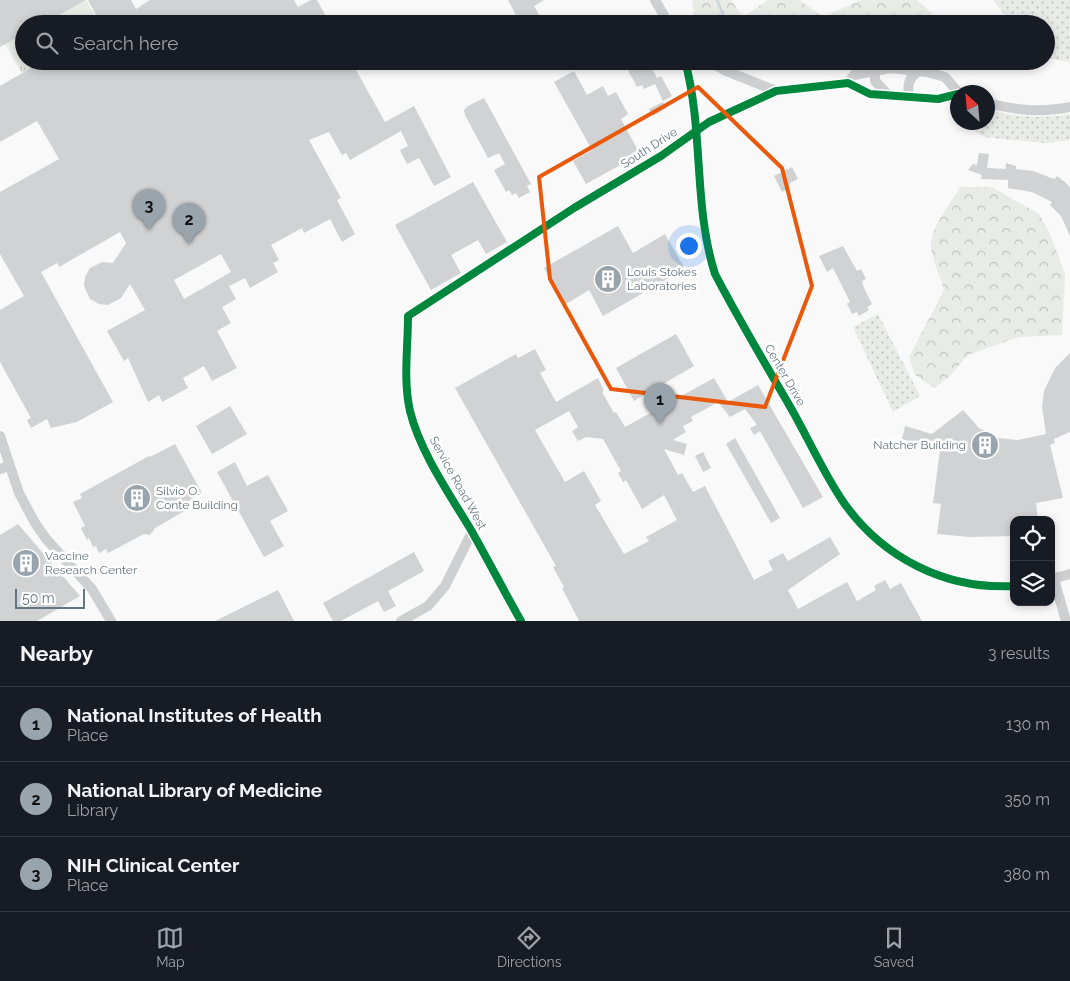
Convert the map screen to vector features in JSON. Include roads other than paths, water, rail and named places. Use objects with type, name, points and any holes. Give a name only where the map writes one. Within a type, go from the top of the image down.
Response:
[{"type":"street","points":[[655,0],[664,15]]},
{"type":"street","name":"Center Drive","points":[[687,70],[697,131],[705,237],[715,274],[842,500],[876,539],[895,555],[922,569],[963,583],[1010,586]]},
{"type":"street","points":[[724,70],[776,91]]},
{"type":"street","name":"South Drive","points":[[848,83],[854,75],[882,70]]},
{"type":"street","name":"South Drive","points":[[909,70],[945,76],[952,85]]},
{"type":"street","points":[[909,96],[907,86],[910,78],[918,71]]},
{"type":"street","points":[[875,72],[875,81],[888,95]]},
{"type":"street","name":"South Drive","points":[[408,316],[727,112],[776,91],[848,83],[870,94],[938,99],[950,95]]},
{"type":"street","points":[[995,105],[1029,110],[1048,110],[1070,106]]},
{"type":"street","name":"Service Road West","points":[[408,316],[406,354],[410,412],[444,486],[472,532],[520,621]]},
{"type":"street","points":[[0,436],[5,467],[35,523],[47,540],[92,589],[111,621]]},
{"type":"street","points":[[401,621],[428,606],[445,586],[472,532]]},
{"type":"street","points":[[1055,578],[1070,574]]},
{"type":"street","points":[[1055,585],[1066,621]]},
{"type":"waterway","points":[[717,0],[723,15]]},
{"type":"place","name":"NIH Clinical Center","points":[[149,230]]},
{"type":"place","name":"National Library of Medicine","points":[[189,244]]},
{"type":"place","name":"Louis Stokes Laboratories","points":[[608,279]]},
{"type":"place","name":"National Institutes of Health","points":[[660,424]]},
{"type":"place","name":"Natcher Building","points":[[985,445]]},
{"type":"place","name":"Silvio O. Conte Building","points":[[137,498]]},
{"type":"place","name":"Vaccine Research Center","points":[[26,563]]}]
